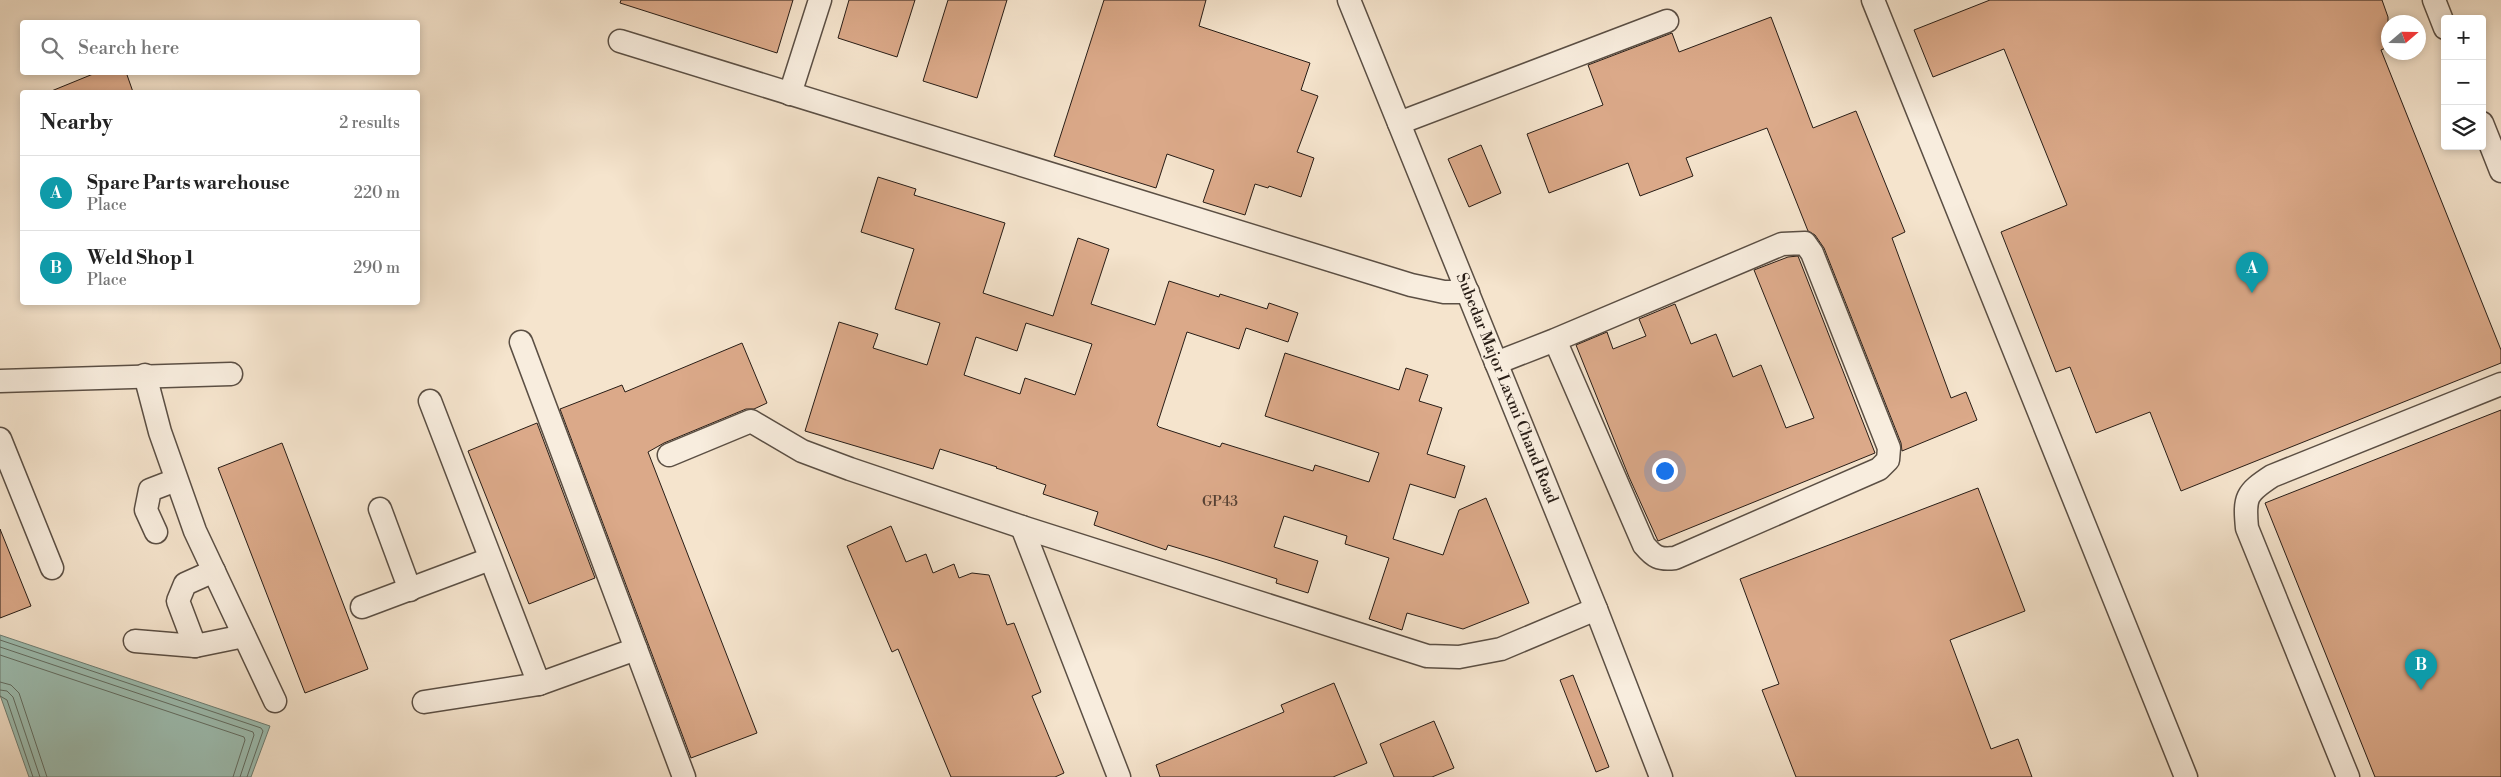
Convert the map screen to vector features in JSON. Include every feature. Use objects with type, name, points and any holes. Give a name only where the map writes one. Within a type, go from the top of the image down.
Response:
[{"type":"street","points":[[790,94],[820,0]]},
{"type":"street","name":"Subedar Major Laxmi Chand Road","points":[[1349,0],[1596,609],[1662,777]]},
{"type":"street","points":[[1873,0],[2186,777]]},
{"type":"street","points":[[2434,0],[2441,18]]},
{"type":"street","points":[[1399,123],[1667,21]]},
{"type":"street","points":[[620,41],[1411,285],[1444,292],[1468,292]]},
{"type":"street","points":[[2486,133],[2501,171]]},
{"type":"street","points":[[1496,363],[1556,340],[1782,244],[1805,243],[1812,253],[1889,448],[1888,460],[1879,469],[1675,558],[1661,560],[1652,555],[1644,545],[1556,340]]},
{"type":"street","points":[[521,342],[684,777]]},
{"type":"street","points":[[0,381],[231,374]]},
{"type":"street","points":[[145,376],[160,432],[195,531],[275,701]]},
{"type":"street","points":[[2348,777],[2248,528],[2245,504],[2255,487],[2272,476],[2501,384]]},
{"type":"street","points":[[430,401],[539,684]]},
{"type":"street","points":[[669,455],[751,421],[802,451],[1022,527],[1428,656],[1459,656],[1500,650],[1596,609]]},
{"type":"street","points":[[0,440],[52,568]]},
{"type":"street","points":[[156,532],[146,510],[150,490],[176,480]]},
{"type":"street","points":[[380,509],[410,590]]},
{"type":"street","points":[[1022,527],[1119,777]]},
{"type":"street","points":[[362,607],[490,559]]},
{"type":"street","points":[[195,646],[178,601],[185,584],[214,571]]},
{"type":"street","points":[[135,640],[195,646],[244,636]]},
{"type":"street","points":[[424,702],[539,684],[636,649]]},
{"type":"water","points":[[0,635],[270,726],[251,777],[29,777],[0,695]]},
{"type":"building","points":[[621,0],[793,0],[777,53],[620,3]]},
{"type":"building","points":[[849,0],[915,0],[897,57],[838,38]]},
{"type":"building","points":[[948,0],[1007,0],[977,98],[923,81]]},
{"type":"building","points":[[1104,0],[1206,0],[1199,26],[1310,63],[1301,90],[1318,96],[1297,152],[1314,158],[1301,197],[1269,186],[1268,188],[1255,184],[1245,215],[1203,202],[1214,170],[1167,154],[1156,188],[1054,156]]},
{"type":"building","points":[[1990,0],[2382,0],[2387,15],[2381,15],[2381,60],[2385,60],[2501,350],[2501,363],[2181,491],[2150,412],[2096,433],[2070,367],[2056,372],[2001,232],[2067,205],[2004,49],[1933,77],[1914,30]]},
{"type":"building","points":[[1771,17],[1813,128],[1856,111],[1905,232],[1892,238],[1951,398],[1966,392],[1977,420],[1902,451],[1901,443],[1824,248],[1815,235],[1808,231],[1767,128],[1686,158],[1693,176],[1640,196],[1628,163],[1549,193],[1527,134],[1603,105],[1588,65],[1672,33],[1679,52]]},
{"type":"building","points":[[91,75],[127,75],[132,90],[54,90]]},
{"type":"building","points":[[1481,145],[1501,193],[1469,207],[1448,159]]},
{"type":"building","points":[[878,177],[916,189],[914,195],[1005,223],[983,293],[1053,316],[1078,238],[1109,249],[1091,304],[1155,325],[1169,281],[1219,297],[1220,294],[1267,309],[1269,303],[1298,313],[1288,342],[1246,328],[1239,349],[1187,332],[1157,425],[1220,447],[1222,443],[1313,471],[1315,465],[1369,482],[1379,453],[1265,416],[1285,353],[1399,390],[1406,368],[1428,375],[1419,401],[1442,408],[1427,454],[1465,466],[1455,498],[1410,484],[1393,539],[1443,555],[1459,510],[1486,498],[1529,603],[1463,629],[1407,613],[1402,630],[1369,619],[1389,558],[1345,544],[1347,536],[1284,516],[1274,547],[1318,561],[1308,593],[1276,583],[1277,579],[1218,560],[1168,545],[1166,550],[1094,525],[1098,512],[1043,494],[1046,485],[997,467],[940,449],[933,469],[805,431],[839,322],[878,334],[873,348],[927,365],[940,323],[895,309],[914,249],[861,232]],"holes":[[[1026,323],[1092,344],[1075,395],[1025,378],[1020,394],[964,375],[976,337],[1017,351]]]},
{"type":"building","points":[[1798,256],[1875,453],[1658,541],[1629,477],[1576,345],[1607,332],[1613,349],[1646,336],[1639,319],[1675,304],[1691,344],[1716,334],[1733,377],[1761,365],[1786,428],[1814,418],[1754,270],[1788,257]]},
{"type":"building","points":[[742,343],[767,403],[754,409],[746,409],[664,443],[648,452],[757,733],[691,758],[560,409],[622,385],[625,392]]},
{"type":"building","points":[[2501,410],[2501,777],[2375,777],[2265,503]]},
{"type":"building","points":[[537,423],[595,578],[529,604],[468,451]]},
{"type":"building","points":[[282,443],[368,669],[305,693],[218,468]]},
{"type":"building","points":[[1978,488],[2025,611],[1950,640],[1991,749],[2018,739],[2032,777],[1796,777],[1762,690],[1779,684],[1740,579]]},
{"type":"building","points":[[891,526],[906,562],[926,554],[933,573],[954,564],[959,578],[972,573],[989,575],[1007,625],[1014,623],[1041,692],[1032,696],[1064,773],[1055,777],[951,777],[898,649],[892,652],[847,546]]},
{"type":"building","points":[[0,529],[31,606],[0,618]]},
{"type":"building","points":[[1573,675],[1609,767],[1596,772],[1560,680]]},
{"type":"building","points":[[1334,683],[1367,763],[1333,777],[1160,777],[1156,765],[1284,712],[1281,705]]},
{"type":"building","points":[[1434,721],[1454,768],[1432,777],[1394,777],[1380,744]]},
{"type":"place","name":"Spare Parts warehouse","points":[[2252,293]]},
{"type":"place","name":"Weld Shop 1","points":[[2421,690]]}]
